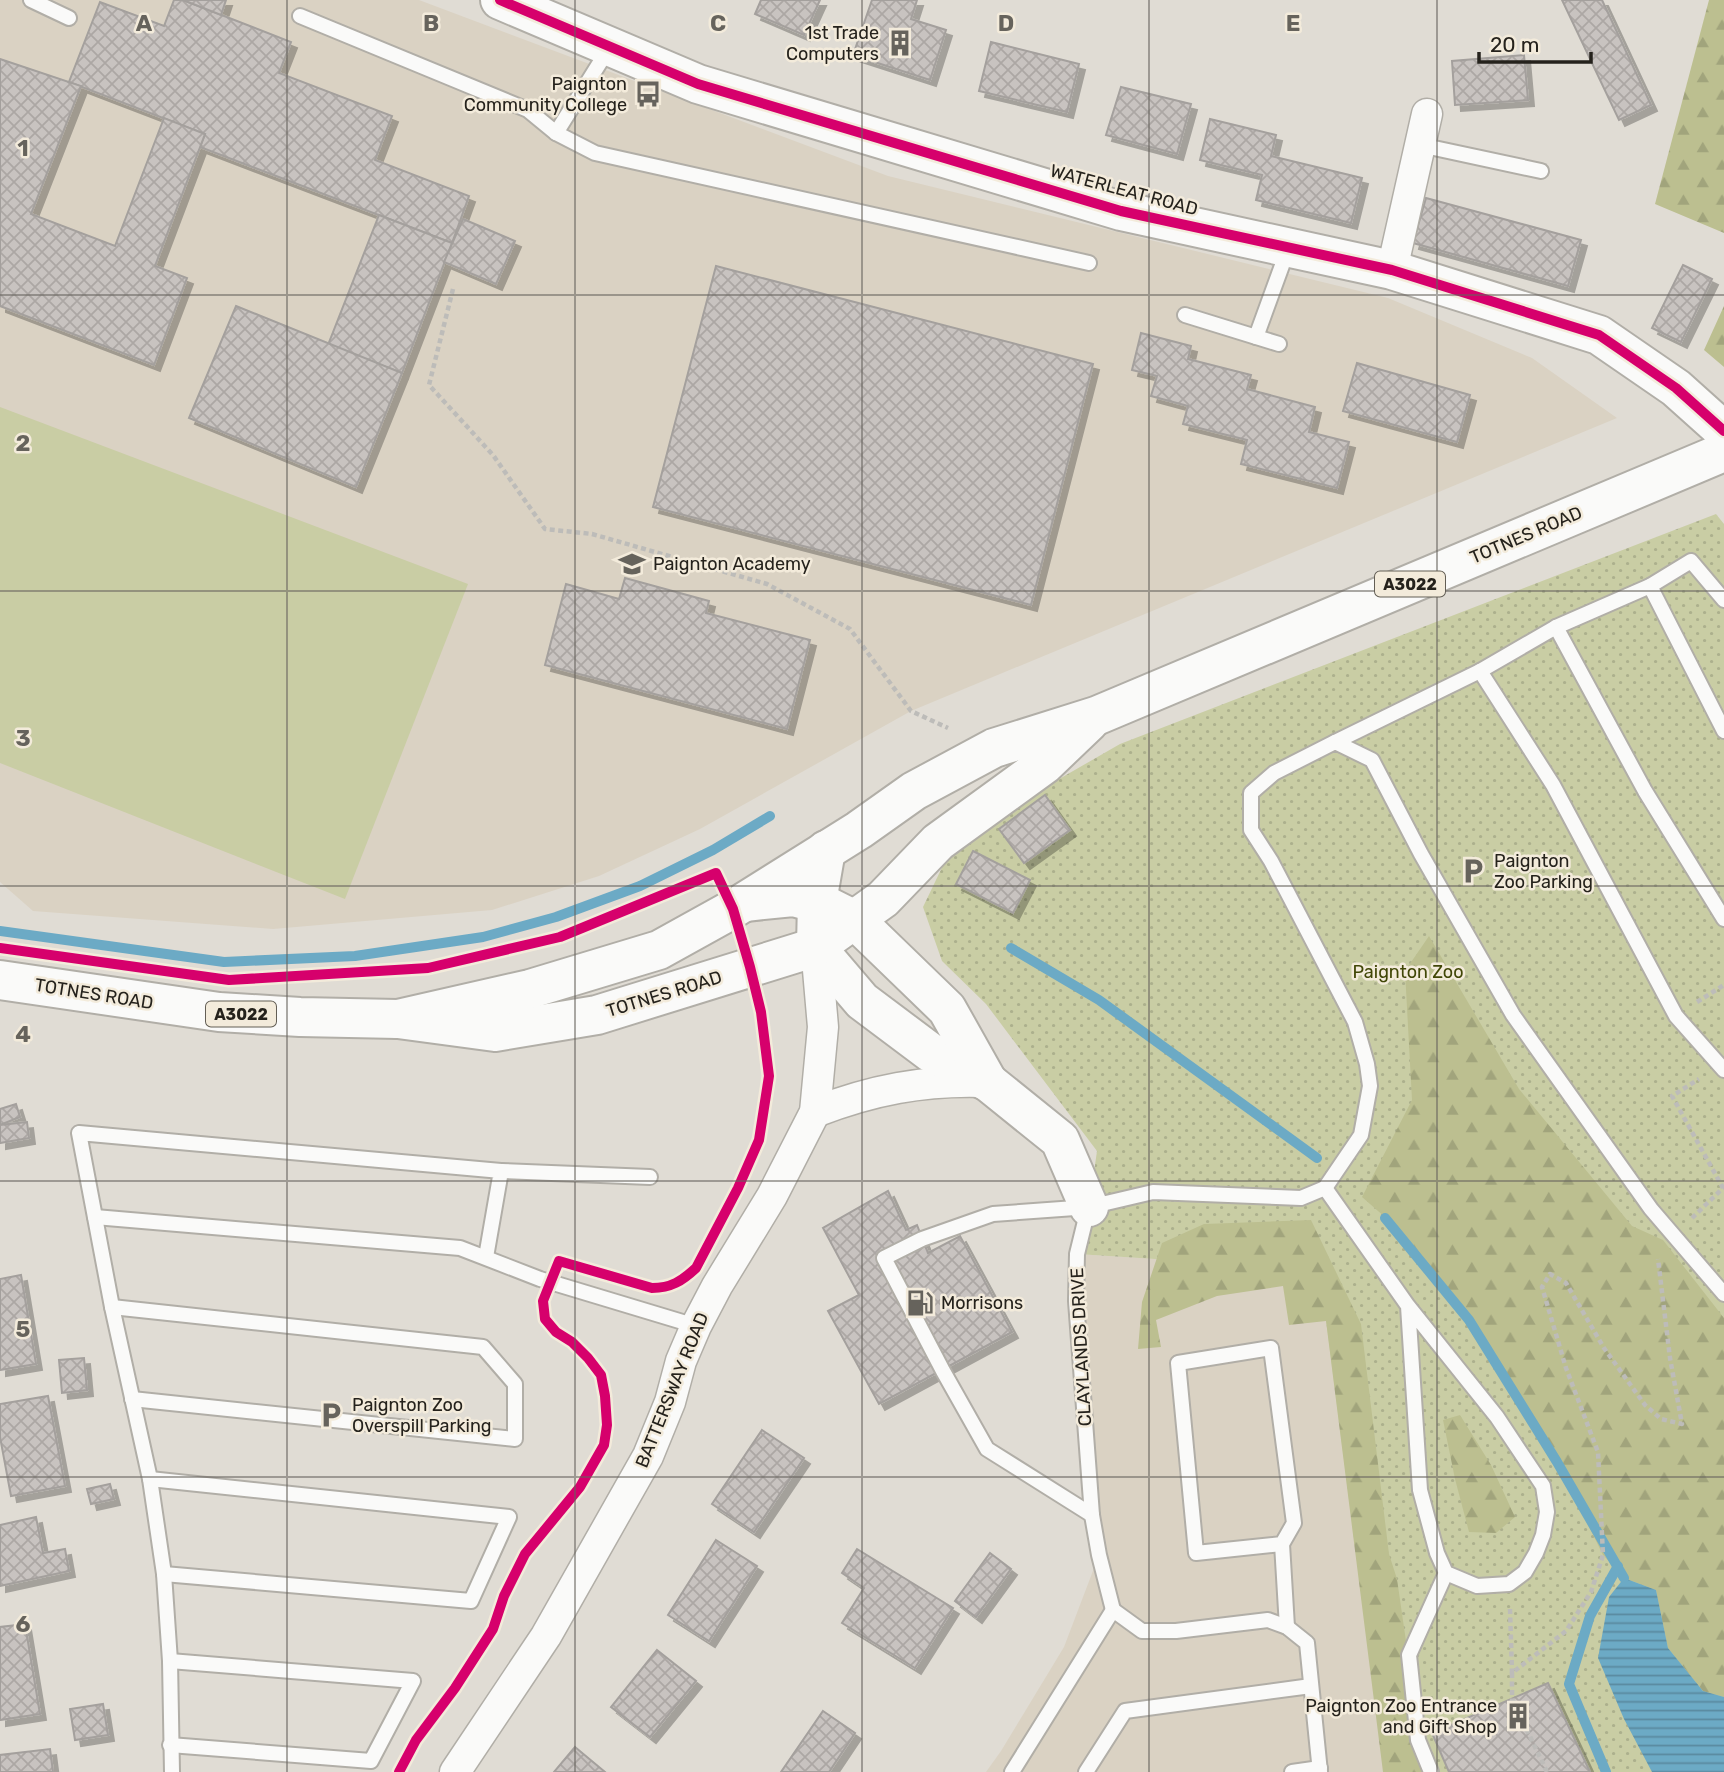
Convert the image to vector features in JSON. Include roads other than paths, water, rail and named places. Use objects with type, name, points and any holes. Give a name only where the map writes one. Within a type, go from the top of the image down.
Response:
[{"type":"main road","name":"WATERLEAT ROAD","points":[[500,0],[698,85],[1108,207],[1392,270],[1599,335],[1675,388],[1724,431]]},
{"type":"main road","name":"TOTNES ROAD","points":[[398,1019],[530,989],[659,950],[745,902],[914,791],[993,748],[1096,716],[1724,452]]},
{"type":"main road","name":"TOTNES ROAD","points":[[0,979],[219,1012],[398,1019],[495,1032],[597,1015],[816,947],[883,899],[938,842],[1044,765],[1096,716]]},
{"type":"main road","points":[[827,850],[817,902],[816,947],[862,1001],[930,1052],[988,1082],[1060,1140],[1089,1208]]},
{"type":"main road","points":[[745,902],[793,897],[817,902],[855,920],[947,1009],[988,1082]]},
{"type":"street","points":[[1392,270],[1427,114]]},
{"type":"street","name":"BATTERSWAY ROAD","points":[[455,1772],[546,1636],[648,1457],[696,1326],[772,1196],[815,1112],[823,1027],[816,947]]},
{"type":"street","points":[[815,1112],[857,1096],[913,1084],[988,1082]]},
{"type":"lane","points":[[32,0],[69,18]]},
{"type":"lane","points":[[300,16],[528,110],[556,133],[595,153],[1089,263]]},
{"type":"lane","points":[[556,133],[610,47]]},
{"type":"lane","points":[[1420,145],[1541,172]]},
{"type":"lane","points":[[1256,337],[1289,247]]},
{"type":"lane","points":[[1185,315],[1279,344]]},
{"type":"lane","points":[[1092,1516],[987,1449],[884,1258],[922,1239],[993,1214],[1089,1208],[1153,1192],[1301,1198],[1325,1188],[1361,1135],[1370,1086],[1367,1064],[1354,1022],[1271,861],[1251,830],[1251,793],[1274,773],[1479,671],[1556,627],[1650,586],[1691,561],[1724,600]]},
{"type":"lane","points":[[1650,586],[1724,732]]},
{"type":"lane","points":[[1556,627],[1645,791],[1724,919]]},
{"type":"lane","points":[[1479,671],[1553,785],[1675,1016],[1723,1068]]},
{"type":"lane","points":[[1335,742],[1372,760],[1421,854],[1513,1015],[1651,1209],[1724,1294]]},
{"type":"lane","points":[[172,1772],[170,1661],[164,1574],[150,1479],[112,1307],[79,1133],[501,1171],[650,1177]]},
{"type":"lane","points":[[486,1257],[501,1171]]},
{"type":"lane","points":[[1325,1188],[1408,1306],[1497,1417],[1543,1486],[1547,1512],[1539,1544],[1525,1572],[1509,1584],[1477,1586],[1446,1573],[1437,1553],[1420,1490],[1408,1306]]},
{"type":"lane","name":"CLAYLANDS DRIVE","points":[[1089,1208],[1077,1254],[1076,1301],[1092,1516],[1113,1610]]},
{"type":"lane","points":[[95,1217],[460,1248],[540,1279],[696,1326]]},
{"type":"lane","points":[[112,1307],[483,1347],[515,1384],[515,1439],[132,1399]]},
{"type":"lane","points":[[1282,1544],[1196,1553],[1178,1363],[1271,1348],[1294,1523],[1282,1544],[1287,1627]]},
{"type":"lane","points":[[150,1479],[509,1517],[471,1601],[164,1574]]},
{"type":"lane","points":[[1431,1772],[1418,1740],[1409,1655],[1446,1573]]},
{"type":"lane","points":[[1012,1772],[1113,1610],[1142,1631],[1176,1631],[1268,1620],[1287,1627],[1307,1643],[1320,1770],[1292,1772]]},
{"type":"lane","points":[[170,1661],[414,1681],[366,1766],[170,1745]]},
{"type":"lane","points":[[1086,1772],[1125,1710],[1311,1686]]},
{"type":"water","points":[[1624,1578],[1656,1590],[1668,1648],[1703,1691],[1724,1697],[1724,1772],[1652,1772],[1624,1719],[1598,1658],[1609,1597]]},
{"type":"waterway","points":[[0,931],[224,962],[355,956],[483,937],[556,917],[640,886],[713,850],[770,816]]},
{"type":"waterway","points":[[1011,948],[1099,1000],[1317,1158]]},
{"type":"waterway","points":[[1385,1218],[1469,1320],[1557,1462],[1624,1578]]},
{"type":"waterway","points":[[1606,1772],[1569,1684],[1590,1616],[1618,1566]]},
{"type":"place","name":"1st Trade Computers","points":[[900,43]]},
{"type":"place","name":"Paignton Community College","points":[[648,94]]},
{"type":"place","name":"Paignton Academy","points":[[632,564]]},
{"type":"place","name":"Paignton Zoo Parking","points":[[1473,871]]},
{"type":"place","name":"Morrisons","points":[[920,1303]]},
{"type":"place","name":"Paignton Zoo Overspill Parking","points":[[331,1415]]},
{"type":"place","name":"Paignton Zoo Entrance and Gift Shop","points":[[1518,1716]]},
{"type":"park label","name":"Paignton Zoo","points":[[1408,972]]}]
